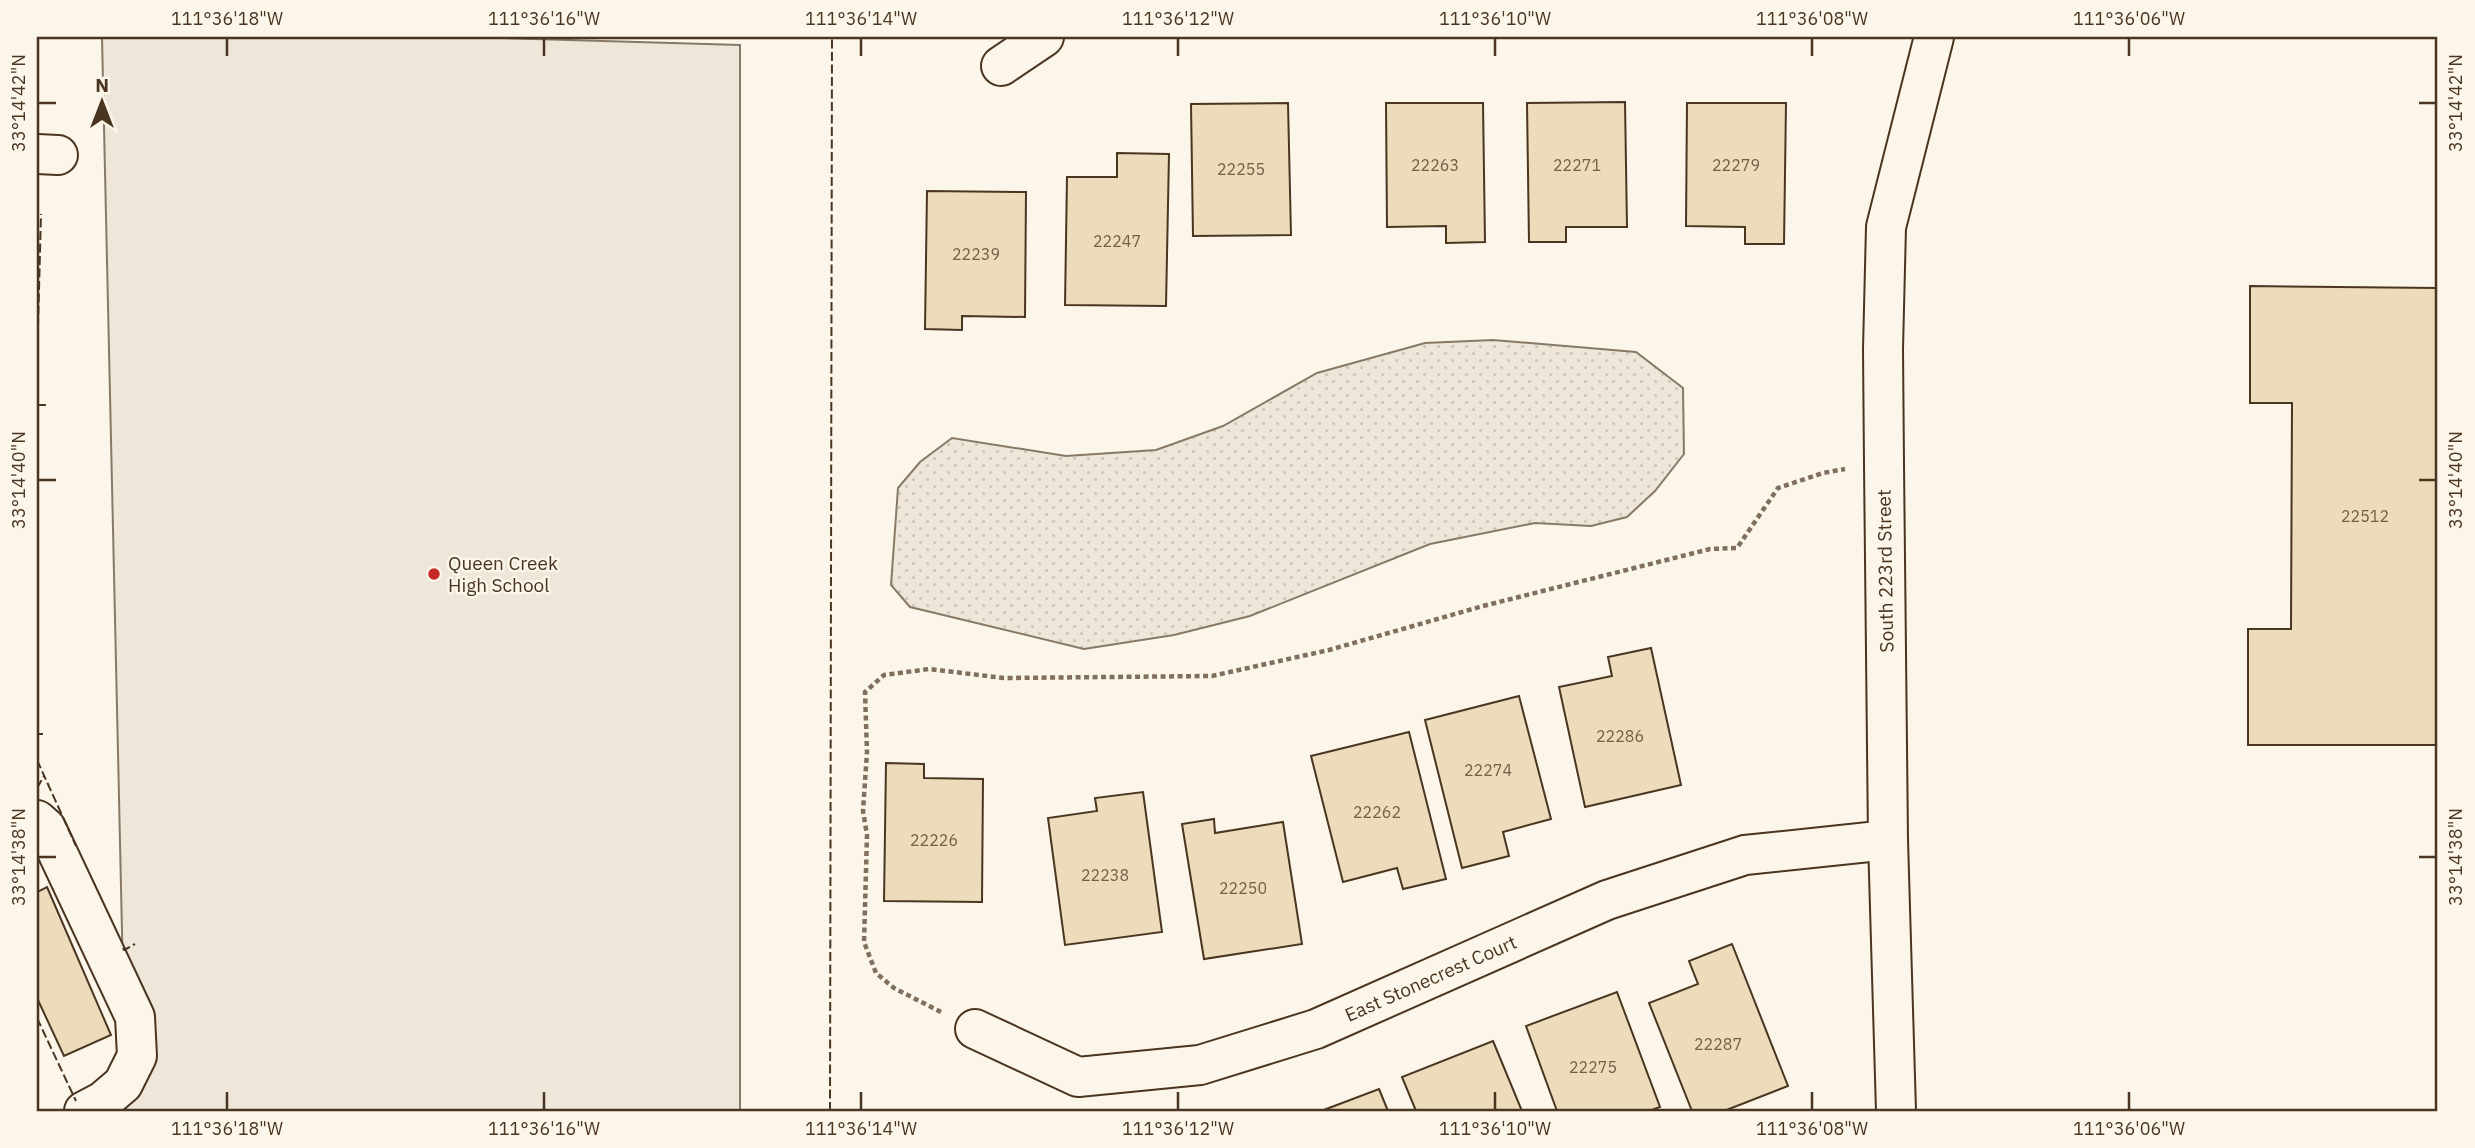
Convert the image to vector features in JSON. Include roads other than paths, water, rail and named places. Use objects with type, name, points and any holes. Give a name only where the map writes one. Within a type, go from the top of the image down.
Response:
[{"type":"street","points":[[1001,66],[1044,37]]},
{"type":"street","name":"South 223rd Street","points":[[1896,1111],[1888,840],[1883,349],[1886,228],[1934,37]]},
{"type":"street","points":[[37,820],[46,828],[135,1017],[137,1056],[123,1084],[103,1101],[84,1111]]},
{"type":"street","name":"East Stonecrest Court","points":[[975,1029],[1078,1077],[1200,1065],[1316,1028],[1607,900],[1745,855],[1888,840]]},
{"type":"place","name":"Queen Creek High School","points":[[434,574]]}]
